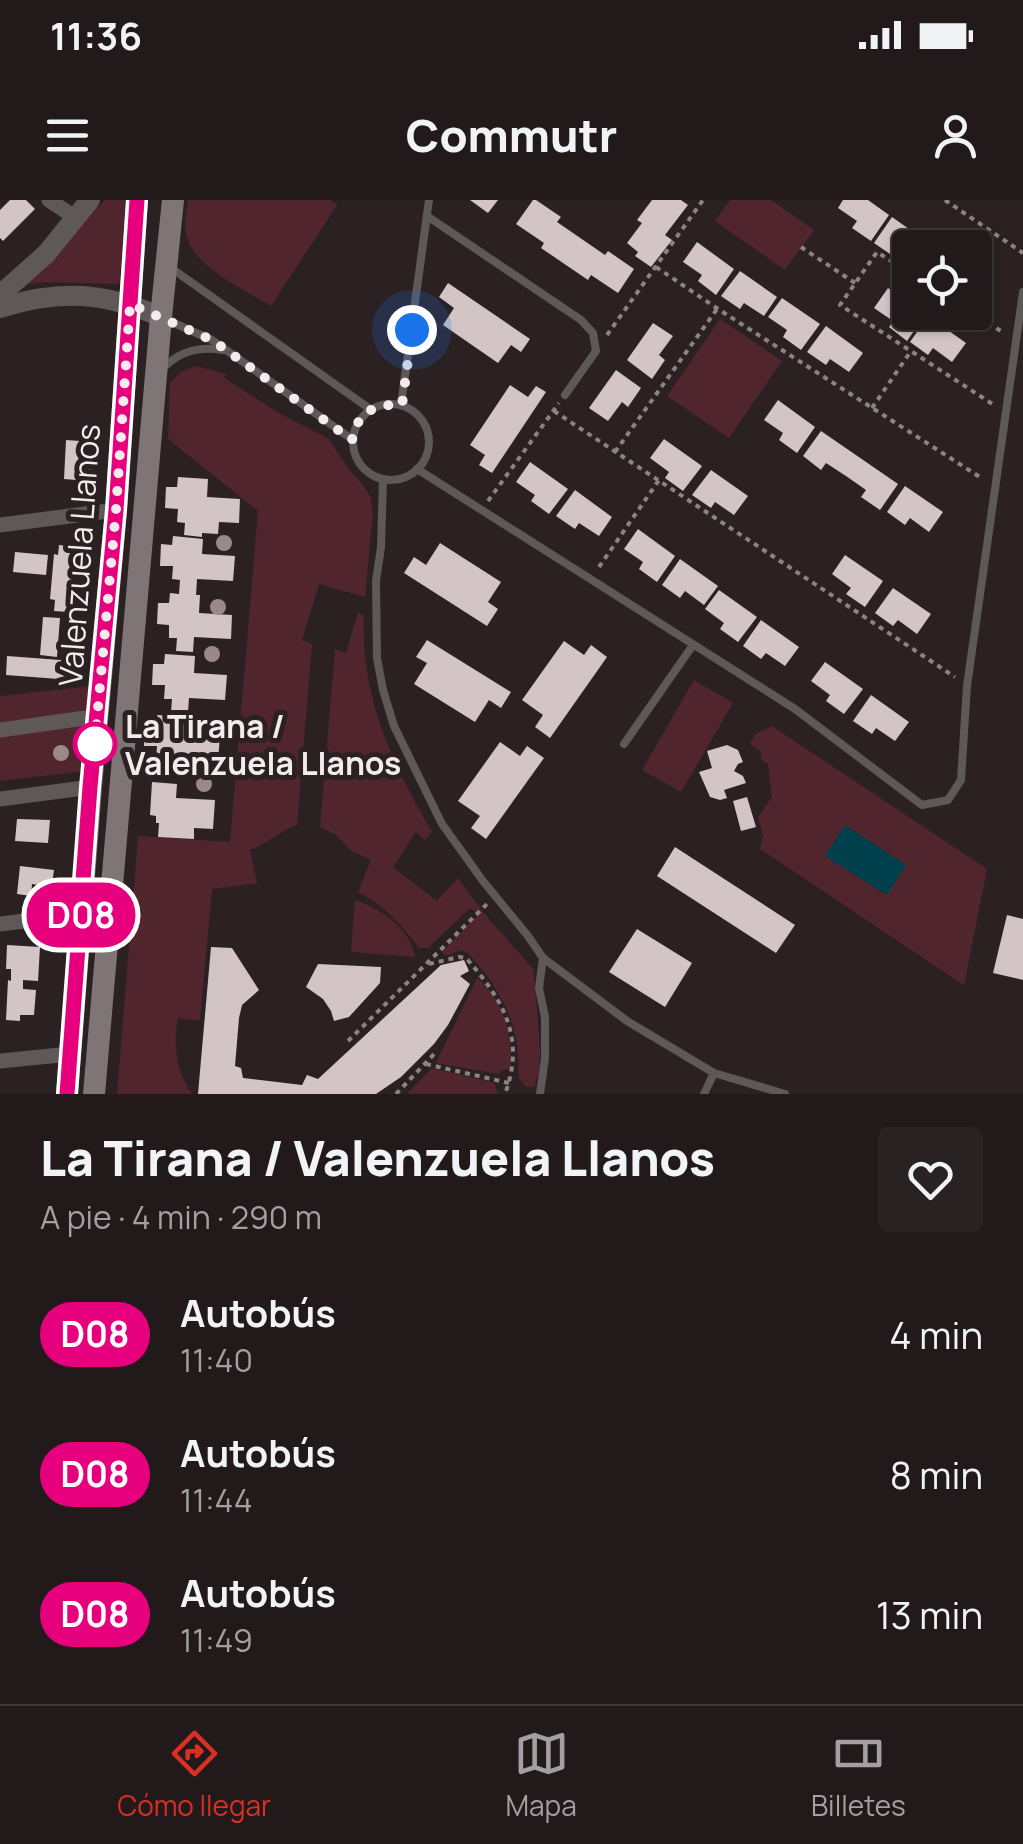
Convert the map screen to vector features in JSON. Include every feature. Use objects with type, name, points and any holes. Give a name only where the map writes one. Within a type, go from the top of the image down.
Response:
[{"type":"main road","name":"Valenzuela Llanos","points":[[67,1094],[116,510],[137,200]]},
{"type":"main road","name":"Valenzuela Llanos","points":[[94,1094],[173,200]]},
{"type":"street","points":[[49,200],[76,218]]},
{"type":"street","points":[[0,295],[46,254],[90,200]]},
{"type":"street","points":[[0,308],[67,294],[99,296],[161,317]]},
{"type":"street","points":[[0,525],[116,510]]},
{"type":"street","points":[[0,730],[99,716]]},
{"type":"street","points":[[0,800],[90,787]]},
{"type":"street","points":[[0,924],[81,914]]},
{"type":"street","points":[[0,1062],[70,1054]]},
{"type":"lane","points":[[402,405],[429,200]]},
{"type":"lane","points":[[427,216],[582,320],[594,334],[596,351],[565,395]]},
{"type":"lane","points":[[167,265],[370,410]]},
{"type":"lane","points":[[418,469],[795,709],[922,805],[948,800],[961,780],[967,686],[1023,292]]},
{"type":"lane","points":[[161,317],[212,340],[352,440]]},
{"type":"lane","points":[[156,375],[180,354],[195,349],[227,351]]},
{"type":"lane","points":[[386,404],[402,405],[422,420],[428,432],[425,458],[408,476],[384,479],[361,465],[352,440],[361,418],[370,410],[386,404]]},
{"type":"lane","points":[[384,479],[376,580],[377,658],[394,726],[442,824],[543,958],[628,1020],[714,1073],[785,1094]]},
{"type":"lane","points":[[624,744],[693,645]]},
{"type":"lane","points":[[540,1094],[546,1058],[540,988],[543,958]]},
{"type":"lane","points":[[704,1094],[714,1073]]},
{"type":"path","points":[[596,351],[703,200]]},
{"type":"path","points":[[945,200],[1023,253]]},
{"type":"path","points":[[801,247],[855,283]]},
{"type":"path","points":[[892,262],[877,252],[840,306],[1006,412]]},
{"type":"path","points":[[656,266],[995,487]]},
{"type":"path","points":[[615,452],[718,309]]},
{"type":"path","points":[[992,325],[1016,341]]},
{"type":"path","points":[[872,408],[911,351]]},
{"type":"path","points":[[481,511],[565,395]]},
{"type":"path","points":[[554,411],[967,686]]},
{"type":"path","points":[[590,580],[658,480]]},
{"type":"path","points":[[348,1042],[494,896]]},
{"type":"path","points":[[425,965],[466,958],[503,1005],[514,1051],[505,1094]]},
{"type":"path","points":[[398,1094],[436,1052]]},
{"type":"path","points":[[426,1064],[510,1083]]},
{"type":"shaded area","points":[[105,200],[128,200],[119,284],[20,285],[45,263]]},
{"type":"shaded area","points":[[188,200],[330,200],[337,205],[271,306],[220,276],[198,256],[186,233]]},
{"type":"shaded area","points":[[730,200],[771,200],[814,230],[785,270],[715,221]]},
{"type":"shaded area","points":[[720,319],[782,361],[729,438],[667,396]]},
{"type":"shaded area","points":[[196,366],[226,374],[224,378],[279,413],[329,439],[363,485],[371,498],[373,513],[365,597],[319,584],[302,640],[312,644],[297,825],[250,850],[257,883],[212,889],[200,1021],[178,1018],[177,1028],[179,1067],[192,1094],[117,1094],[138,836],[230,842],[258,511],[168,439],[170,383],[181,372]]},
{"type":"shaded area","points":[[358,612],[364,616],[367,674],[382,729],[432,832],[425,840],[416,832],[393,867],[437,901],[458,878],[534,970],[540,1051],[534,1087],[526,1087],[518,1077],[513,1025],[490,981],[468,953],[461,950],[446,956],[442,952],[479,914],[470,908],[428,948],[419,948],[392,916],[358,892],[371,860],[350,850],[336,835],[320,827],[335,649],[346,653]]},
{"type":"shaded area","points":[[694,680],[733,703],[681,792],[642,770]]},
{"type":"shaded area","points":[[101,685],[93,770],[0,781],[0,696]]},
{"type":"shaded area","points":[[772,726],[987,869],[964,985],[760,849],[763,836],[758,817],[772,797],[768,764],[750,744],[755,734]]},
{"type":"shaded area","points":[[355,900],[393,921],[407,937],[415,957],[351,952]]},
{"type":"shaded area","points":[[477,978],[494,996],[508,1032],[510,1069],[498,1074],[436,1063]]},
{"type":"shaded area","points":[[432,1068],[495,1083],[500,1094],[407,1094]]},
{"type":"water","points":[[845,825],[906,865],[887,895],[825,856]]},
{"type":"building","points":[[10,200],[26,200],[35,209],[3,241],[0,210]]},
{"type":"building","points":[[470,200],[498,200],[488,213]]},
{"type":"building","points":[[533,200],[561,217],[557,222],[605,255],[608,251],[634,269],[618,293],[591,275],[588,280],[541,248],[544,243],[516,224]]},
{"type":"building","points":[[652,200],[681,200],[688,205],[665,235],[672,240],[651,267],[635,256],[638,252],[627,243]]},
{"type":"building","points":[[843,200],[868,200],[889,215],[871,241],[852,228],[857,221],[838,208]]},
{"type":"building","points":[[892,217],[910,230],[892,230],[892,255],[874,243]]},
{"type":"building","points":[[697,242],[734,269],[716,295],[698,281],[702,275],[683,262]]},
{"type":"building","points":[[740,271],[777,297],[764,316],[744,303],[740,309],[721,296]]},
{"type":"building","points":[[448,283],[530,339],[521,352],[511,345],[498,363],[443,325],[454,308],[439,297]]},
{"type":"building","points":[[888,288],[892,291],[892,320],[874,308]]},
{"type":"building","points":[[782,298],[820,324],[801,350],[783,337],[787,330],[768,317]]},
{"type":"building","points":[[653,323],[673,336],[659,355],[665,360],[652,379],[627,360]]},
{"type":"building","points":[[826,326],[863,353],[849,372],[830,359],[826,365],[807,352]]},
{"type":"building","points":[[893,330],[915,330],[907,341]]},
{"type":"building","points":[[918,330],[948,330],[966,343],[952,362],[933,348],[928,355],[910,342]]},
{"type":"building","points":[[616,370],[641,388],[628,407],[622,402],[608,421],[589,408]]},
{"type":"building","points":[[510,385],[528,397],[536,386],[546,392],[492,473],[479,465],[485,455],[470,445]]},
{"type":"building","points":[[778,400],[815,427],[797,453],[779,440],[783,433],[764,420]]},
{"type":"building","points":[[821,431],[898,484],[880,510],[861,497],[866,490],[826,463],[821,470],[803,456]]},
{"type":"building","points":[[664,439],[702,466],[683,491],[665,478],[669,472],[650,458]]},
{"type":"building","points":[[66,440],[80,441],[78,466],[91,466],[90,475],[64,479]]},
{"type":"building","points":[[530,462],[568,489],[549,514],[531,501],[535,495],[516,482]]},
{"type":"building","points":[[711,470],[748,496],[734,515],[715,502],[711,508],[692,495]]},
{"type":"building","points":[[178,477],[208,479],[207,497],[240,499],[239,523],[219,522],[218,534],[184,535],[185,523],[177,522],[178,509],[165,508],[166,487],[177,487]]},
{"type":"building","points":[[905,486],[943,512],[929,532],[910,518],[905,525],[887,512]]},
{"type":"building","points":[[575,490],[612,517],[599,536],[579,523],[575,529],[556,516]]},
{"type":"building","points":[[638,529],[675,556],[657,582],[639,569],[643,562],[624,549]]},
{"type":"building","points":[[173,536],[203,539],[202,554],[235,556],[233,581],[197,579],[196,595],[200,595],[199,613],[232,615],[231,639],[194,637],[193,652],[176,651],[177,638],[169,638],[169,625],[157,624],[158,603],[169,603],[170,593],[179,594],[180,580],[172,579],[173,566],[160,566],[161,544],[172,545]]},
{"type":"building","points":[[440,543],[501,582],[488,602],[498,609],[487,626],[404,573],[414,557],[426,565]]},
{"type":"building","points":[[59,545],[77,547],[68,612],[54,611],[55,600],[50,599],[54,554],[58,555]]},
{"type":"building","points":[[15,552],[48,555],[46,575],[13,572]]},
{"type":"building","points":[[845,555],[883,581],[865,607],[846,594],[851,588],[832,574]]},
{"type":"building","points":[[680,559],[718,586],[704,605],[685,591],[680,598],[662,585]]},
{"type":"building","points":[[893,588],[931,614],[917,634],[898,620],[893,626],[875,613]]},
{"type":"building","points":[[719,590],[757,617],[738,642],[720,629],[724,623],[705,609]]},
{"type":"building","points":[[43,617],[60,618],[57,657],[40,655]]},
{"type":"building","points":[[761,620],[799,647],[785,666],[766,653],[761,659],[743,646]]},
{"type":"building","points":[[427,640],[511,692],[501,708],[489,700],[475,722],[414,684],[427,663],[416,657]]},
{"type":"building","points":[[564,641],[584,655],[591,645],[607,657],[550,738],[535,727],[543,715],[522,700]]},
{"type":"building","points":[[165,654],[195,656],[194,673],[227,675],[225,700],[189,698],[188,713],[171,712],[172,699],[164,699],[165,685],[152,685],[153,664],[164,664]]},
{"type":"building","points":[[7,656],[74,661],[72,680],[6,675]]},
{"type":"building","points":[[825,662],[863,689],[844,714],[826,701],[830,695],[811,681]]},
{"type":"building","points":[[871,695],[909,722],[895,741],[876,728],[872,734],[853,721]]},
{"type":"building","points":[[157,715],[188,717],[186,734],[220,736],[218,761],[182,759],[181,774],[164,773],[165,760],[156,760],[157,746],[144,746],[145,725],[157,725]]},
{"type":"building","points":[[500,742],[520,756],[527,746],[544,758],[486,839],[471,828],[480,816],[458,801]]},
{"type":"building","points":[[727,745],[738,750],[743,762],[734,771],[746,783],[724,790],[727,798],[720,800],[710,797],[699,772],[712,768],[707,751]]},
{"type":"building","points":[[152,782],[177,784],[176,798],[215,800],[213,829],[194,828],[194,839],[158,837],[159,823],[156,816],[150,815]]},
{"type":"building","points":[[747,797],[756,827],[741,831],[733,801]]},
{"type":"building","points":[[17,819],[50,820],[48,843],[15,841]]},
{"type":"building","points":[[675,847],[795,925],[776,953],[657,876]]},
{"type":"building","points":[[20,866],[54,870],[51,892],[37,891],[38,885],[32,884],[31,896],[17,894]]},
{"type":"building","points":[[1007,915],[1023,919],[1023,980],[993,973]]},
{"type":"building","points":[[637,929],[692,963],[665,1007],[609,972]]},
{"type":"building","points":[[7,945],[40,947],[38,981],[23,980],[23,989],[36,990],[34,1015],[20,1015],[20,1021],[6,1020],[8,980],[11,981],[11,969],[6,969]]},
{"type":"building","points":[[211,947],[232,948],[259,990],[242,1005],[239,1018],[235,1066],[241,1068],[243,1078],[302,1085],[307,1075],[318,1079],[441,965],[464,960],[469,971],[460,976],[470,984],[434,1044],[401,1077],[376,1094],[198,1094]]},
{"type":"building","points":[[318,964],[381,967],[380,983],[349,1017],[334,1021],[323,999],[306,987]]},
{"type":"bus line","name":"D08","points":[[67,1094],[116,510],[137,200]]},
{"type":"place","name":"La Tirana / Valenzuela Llanos","points":[[95,744]]},
{"type":"route","points":[[95,744],[94,752],[130,304],[212,340],[352,440],[361,418],[370,410],[386,404],[402,405],[412,330]]}]
